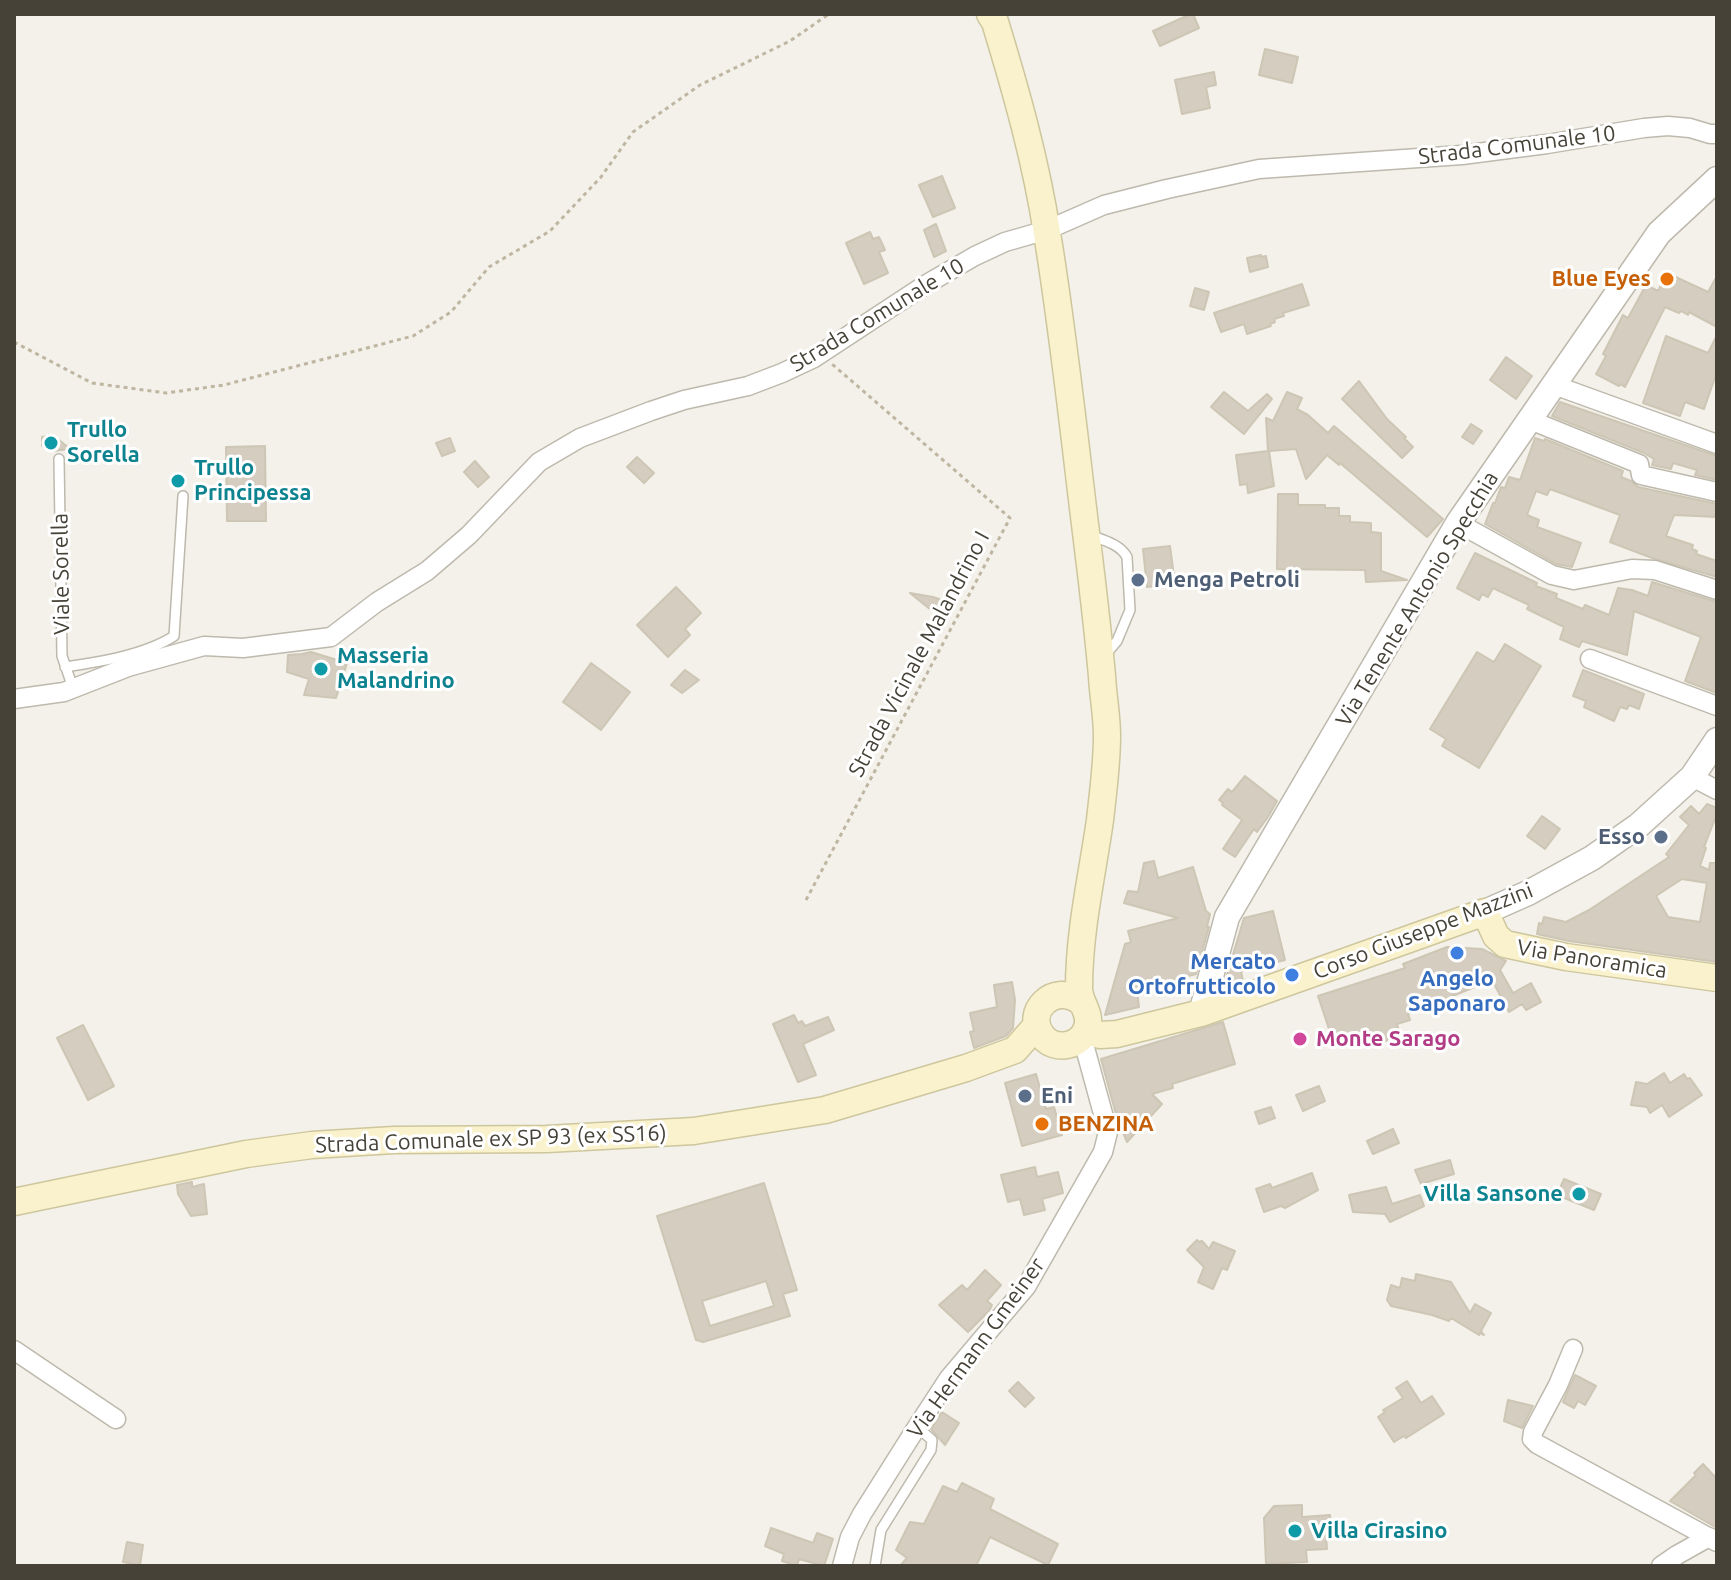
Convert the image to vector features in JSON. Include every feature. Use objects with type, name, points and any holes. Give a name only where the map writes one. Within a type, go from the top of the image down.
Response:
[{"type":"main road","points":[[990,14],[1020,107],[1047,230],[1065,355],[1107,736],[1094,866],[1081,938],[1079,992],[1084,1022],[1067,1045],[1055,1045],[1045,1039],[1037,1025],[1037,1018],[1041,1007],[1054,996],[1068,973],[1081,938]]},
{"type":"main road","name":"Corso Giuseppe Mazzini","points":[[1084,1022],[1098,1022],[1131,1031],[1201,1013],[1485,912]]},
{"type":"main road","name":"Via Panoramica","points":[[1485,912],[1496,936],[1505,944],[1566,957],[1717,978]]},
{"type":"main road","points":[[1054,996],[1066,995],[1084,1022]]},
{"type":"main road","name":"Strada Comunale ex SP 93 (ex SS16)","points":[[14,1202],[246,1154],[312,1145],[394,1140],[547,1139],[694,1131],[825,1110],[966,1068],[1015,1050],[1037,1025]]},
{"type":"main road","name":"Strada Comunale ex SP 93 (ex SS16)","points":[[966,1068],[1042,1053],[1055,1045]]},
{"type":"street","name":"Strada Comunale 10","points":[[14,699],[64,692],[128,667],[204,646],[243,648],[331,637],[377,602],[427,571],[469,535],[539,462],[580,438],[684,400],[748,386],[782,373],[820,354],[975,256],[1104,205],[1259,169],[1462,155],[1668,126],[1717,134]]},
{"type":"street","name":"Via Tenente Antonio Specchia","points":[[1201,1013],[1227,917],[1458,523],[1659,233],[1717,179]]},
{"type":"street","points":[[1554,385],[1717,444]]},
{"type":"street","points":[[1530,420],[1639,464],[1641,475],[1717,492]]},
{"type":"street","points":[[1458,523],[1552,575],[1574,580],[1632,569],[1655,570],[1717,590]]},
{"type":"street","points":[[1590,659],[1717,706]]},
{"type":"street","name":"Corso Giuseppe Mazzini","points":[[1485,912],[1528,893],[1592,858],[1639,825],[1692,777],[1716,744]]},
{"type":"street","points":[[1692,777],[1717,790]]},
{"type":"street","name":"Via Hermann Gmeiner","points":[[842,1566],[850,1537],[862,1514],[949,1378],[1026,1287],[1103,1152],[1108,1132],[1084,1022]]},
{"type":"street","points":[[1573,1349],[1532,1439],[1713,1540]]},
{"type":"street","points":[[14,1350],[116,1419]]},
{"type":"street","points":[[1661,1566],[1677,1555],[1713,1540]]},
{"type":"lane","name":"Viale Sorella","points":[[59,459],[62,656],[73,688]]},
{"type":"lane","points":[[65,667],[133,653],[161,645],[174,636],[183,496]]},
{"type":"lane","points":[[1086,534],[1107,541],[1127,557],[1130,610],[1117,641],[1100,660]]},
{"type":"lane","points":[[875,1566],[881,1530],[931,1450],[932,1440],[915,1430]]},
{"type":"path","points":[[14,342],[92,383],[166,393],[224,385],[413,336],[451,312],[489,267],[550,231],[601,177],[633,132],[700,85],[790,41],[829,14]]},
{"type":"path","name":"Strada Vicinale Malandrino I","points":[[806,900],[1010,518],[820,354]]},
{"type":"building","points":[[1191,14],[1199,28],[1160,46],[1153,31]]},
{"type":"building","points":[[1265,49],[1298,57],[1292,83],[1259,75]]},
{"type":"building","points":[[1214,72],[1216,85],[1206,87],[1210,108],[1182,114],[1175,80]]},
{"type":"building","points":[[942,176],[955,208],[933,217],[919,185]]},
{"type":"building","points":[[936,224],[946,251],[934,257],[924,230]]},
{"type":"building","points":[[870,232],[873,239],[879,237],[885,250],[879,252],[888,273],[864,284],[846,243]]},
{"type":"building","points":[[1266,256],[1268,267],[1250,272],[1247,258]]},
{"type":"building","points":[[1667,273],[1708,292],[1717,276],[1717,327],[1689,312],[1688,315],[1665,307],[1625,387],[1596,374],[1623,315],[1628,318],[1646,285],[1658,291]]},
{"type":"building","points":[[1302,284],[1309,305],[1283,313],[1284,316],[1274,319],[1271,326],[1247,334],[1244,324],[1221,332],[1214,313]]},
{"type":"building","points":[[1195,288],[1209,292],[1204,310],[1190,306]]},
{"type":"building","points":[[1717,335],[1717,372],[1704,409],[1685,402],[1680,416],[1643,403],[1666,336],[1708,353]]},
{"type":"building","points":[[1506,357],[1532,376],[1516,399],[1490,380]]},
{"type":"building","points":[[1359,381],[1413,447],[1402,458],[1342,399]]},
{"type":"building","points":[[1224,392],[1248,411],[1267,394],[1272,399],[1244,434],[1211,407]]},
{"type":"building","points":[[1287,392],[1302,398],[1297,409],[1328,433],[1334,426],[1443,519],[1427,537],[1327,455],[1306,479],[1296,449],[1269,451],[1274,486],[1248,493],[1247,484],[1240,485],[1236,455],[1268,451],[1266,418],[1273,421]]},
{"type":"building","points":[[1560,402],[1717,456],[1717,480],[1695,475],[1697,470],[1673,463],[1671,469],[1652,465],[1654,459],[1644,453],[1552,416]]},
{"type":"building","points":[[1471,424],[1482,431],[1473,444],[1462,437]]},
{"type":"building","name":"Trullo Sorella","points":[[42,437],[58,439],[70,449],[46,449],[42,446]]},
{"type":"building","points":[[450,438],[455,451],[442,456],[436,443]]},
{"type":"building","points":[[1535,438],[1545,439],[1623,471],[1621,477],[1638,487],[1717,504],[1717,517],[1674,515],[1666,536],[1693,545],[1696,554],[1717,561],[1717,577],[1610,542],[1620,515],[1550,489],[1547,495],[1536,491],[1527,515],[1539,520],[1537,527],[1581,543],[1572,567],[1556,564],[1485,524],[1501,487],[1505,488],[1509,477],[1520,480]]},
{"type":"building","points":[[265,446],[266,521],[227,521],[226,447]]},
{"type":"building","points":[[637,457],[654,473],[644,483],[627,467]]},
{"type":"building","points":[[475,461],[489,477],[478,487],[464,472]]},
{"type":"building","points":[[1278,494],[1298,494],[1298,505],[1339,508],[1339,516],[1350,516],[1350,522],[1371,523],[1371,532],[1381,533],[1381,571],[1407,580],[1366,582],[1365,570],[1277,569]]},
{"type":"building","points":[[1170,546],[1175,584],[1147,587],[1143,549]]},
{"type":"building","points":[[1475,553],[1557,594],[1556,598],[1609,615],[1618,588],[1648,596],[1652,582],[1717,602],[1717,693],[1685,681],[1701,637],[1634,611],[1627,655],[1582,641],[1579,647],[1560,639],[1564,627],[1527,609],[1529,605],[1493,588],[1488,597],[1482,594],[1479,600],[1457,588]]},
{"type":"building","points":[[676,587],[701,613],[685,629],[690,635],[668,657],[637,625]]},
{"type":"building","points":[[910,593],[945,601],[937,609],[931,610]]},
{"type":"building","points":[[1505,644],[1541,666],[1479,768],[1442,746],[1446,739],[1430,729],[1477,652],[1494,662]]},
{"type":"building","name":"Masseria Malandrino","points":[[311,652],[347,663],[336,698],[304,695],[309,679],[287,672],[288,655]]},
{"type":"building","points":[[591,663],[630,692],[601,730],[563,702]]},
{"type":"building","points":[[685,670],[699,680],[682,693],[671,685]]},
{"type":"building","points":[[1583,670],[1644,694],[1639,709],[1629,705],[1627,709],[1620,707],[1614,721],[1584,707],[1586,701],[1573,696]]},
{"type":"building","points":[[1245,776],[1277,801],[1257,832],[1254,829],[1235,857],[1223,849],[1242,820],[1219,800],[1228,789],[1232,792]]},
{"type":"building","points":[[1707,804],[1717,808],[1700,866],[1709,870],[1710,863],[1717,863],[1717,962],[1537,934],[1544,917],[1566,922],[1669,857],[1666,854],[1689,825],[1680,817],[1691,806],[1699,814]],"holes":[[[1682,879],[1707,883],[1700,922],[1668,917],[1656,896]]]},
{"type":"building","points":[[1542,816],[1560,829],[1545,849],[1527,836]]},
{"type":"building","points":[[1154,861],[1158,878],[1193,867],[1206,911],[1210,914],[1196,974],[1137,989],[1139,1007],[1105,1015],[1125,944],[1131,942],[1128,931],[1178,918],[1124,903],[1128,891],[1138,892],[1144,863]]},
{"type":"building","points":[[1273,911],[1285,960],[1241,971],[1243,981],[1223,988],[1244,918]]},
{"type":"building","points":[[1447,947],[1482,949],[1506,961],[1500,970],[1513,993],[1531,983],[1541,1002],[1526,1010],[1522,1004],[1509,1012],[1492,980],[1408,1014],[1410,1020],[1397,1024],[1400,1036],[1370,1046],[1366,1034],[1334,1044],[1318,996],[1405,968],[1403,964]]},
{"type":"building","points":[[1012,982],[1015,1000],[1013,1028],[1006,1036],[974,1048],[970,1013],[997,1007],[994,985]]},
{"type":"building","points":[[794,1015],[798,1023],[802,1021],[805,1026],[828,1017],[834,1030],[803,1044],[816,1075],[798,1082],[773,1024]]},
{"type":"building","points":[[1223,1022],[1235,1064],[1172,1084],[1173,1088],[1152,1094],[1162,1104],[1127,1142],[1101,1059]]},
{"type":"building","points":[[83,1025],[114,1086],[88,1100],[57,1038]]},
{"type":"building","points":[[1664,1073],[1670,1083],[1684,1074],[1702,1095],[1669,1117],[1662,1105],[1650,1113],[1647,1107],[1631,1105],[1636,1082],[1647,1084]]},
{"type":"building","points":[[1036,1074],[1046,1109],[1054,1107],[1062,1135],[1022,1146],[1005,1083]]},
{"type":"building","points":[[1319,1086],[1325,1101],[1303,1111],[1296,1095]]},
{"type":"building","points":[[1271,1107],[1275,1118],[1259,1124],[1255,1112]]},
{"type":"building","points":[[1393,1129],[1399,1143],[1373,1154],[1367,1141]]},
{"type":"building","points":[[1450,1160],[1454,1174],[1421,1184],[1415,1170]]},
{"type":"building","points":[[1035,1167],[1037,1177],[1058,1172],[1063,1193],[1042,1199],[1045,1210],[1024,1215],[1020,1199],[1008,1202],[1001,1175]]},
{"type":"building","points":[[1312,1173],[1318,1190],[1285,1208],[1281,1206],[1264,1212],[1256,1189],[1270,1184],[1272,1188]]},
{"type":"building","name":"Villa Sansone","points":[[1564,1179],[1601,1194],[1594,1210],[1557,1195]]},
{"type":"building","points":[[192,1182],[192,1187],[204,1184],[207,1214],[191,1216],[178,1194],[177,1185]]},
{"type":"building","points":[[764,1183],[797,1290],[783,1294],[790,1316],[703,1342],[696,1340],[657,1216]],"holes":[[[766,1281],[774,1306],[710,1326],[702,1301]]]},
{"type":"building","points":[[1386,1187],[1392,1204],[1420,1195],[1424,1206],[1390,1222],[1385,1214],[1353,1212],[1349,1195]]},
{"type":"building","points":[[1197,1240],[1209,1249],[1213,1242],[1235,1251],[1227,1270],[1222,1268],[1213,1289],[1198,1282],[1204,1267],[1187,1250]]},
{"type":"building","points":[[985,1270],[1001,1285],[987,1301],[992,1305],[989,1311],[968,1332],[939,1305],[962,1285],[967,1290]]},
{"type":"building","points":[[1416,1274],[1451,1282],[1470,1313],[1475,1304],[1491,1313],[1481,1331],[1484,1335],[1451,1318],[1449,1321],[1391,1306],[1387,1300],[1391,1285],[1400,1288],[1402,1278],[1415,1281]]},
{"type":"building","points":[[1575,1375],[1596,1386],[1585,1405],[1578,1401],[1574,1408],[1563,1402]]},
{"type":"building","points":[[1407,1381],[1421,1403],[1432,1396],[1444,1414],[1394,1442],[1378,1417],[1385,1412],[1383,1410],[1403,1398],[1396,1388]]},
{"type":"building","points":[[1018,1382],[1034,1398],[1025,1407],[1009,1391]]},
{"type":"building","points":[[1508,1400],[1533,1406],[1522,1428],[1504,1421]]},
{"type":"building","points":[[942,1412],[959,1423],[945,1445],[931,1429]]},
{"type":"building","points":[[1703,1464],[1717,1479],[1717,1528],[1670,1501]]},
{"type":"building","points":[[962,1483],[994,1499],[990,1509],[1058,1544],[1048,1565],[990,1537],[976,1566],[900,1566],[907,1558],[896,1550],[910,1522],[924,1524],[943,1486],[957,1492]]},
{"type":"building","name":"Villa Cirasino","points":[[1302,1505],[1302,1517],[1330,1515],[1331,1536],[1326,1536],[1327,1549],[1306,1550],[1307,1562],[1266,1564],[1264,1518],[1274,1506]]},
{"type":"building","points":[[771,1528],[813,1543],[817,1533],[833,1539],[824,1566],[799,1559],[797,1566],[782,1561],[784,1554],[765,1546]]},
{"type":"building","points":[[127,1542],[143,1545],[140,1565],[123,1562]]},
{"type":"place","name":"Blue Eyes","points":[[1667,279]]},
{"type":"place","name":"Trullo Sorella","points":[[51,443]]},
{"type":"place","name":"Trullo Principessa","points":[[178,481]]},
{"type":"place","name":"Menga Petroli","points":[[1138,580]]},
{"type":"place","name":"Masseria Malandrino","points":[[321,669]]},
{"type":"place","name":"Esso","points":[[1661,837]]},
{"type":"place","name":"Angelo Saponaro","points":[[1457,953]]},
{"type":"place","name":"Mercato Ortofrutticolo","points":[[1292,975]]},
{"type":"place","name":"Monte Sarago","points":[[1300,1039]]},
{"type":"place","name":"Eni","points":[[1025,1096]]},
{"type":"place","name":"BENZINA","points":[[1042,1124]]},
{"type":"place","name":"Villa Sansone","points":[[1579,1194]]},
{"type":"place","name":"Villa Cirasino","points":[[1295,1531]]}]
